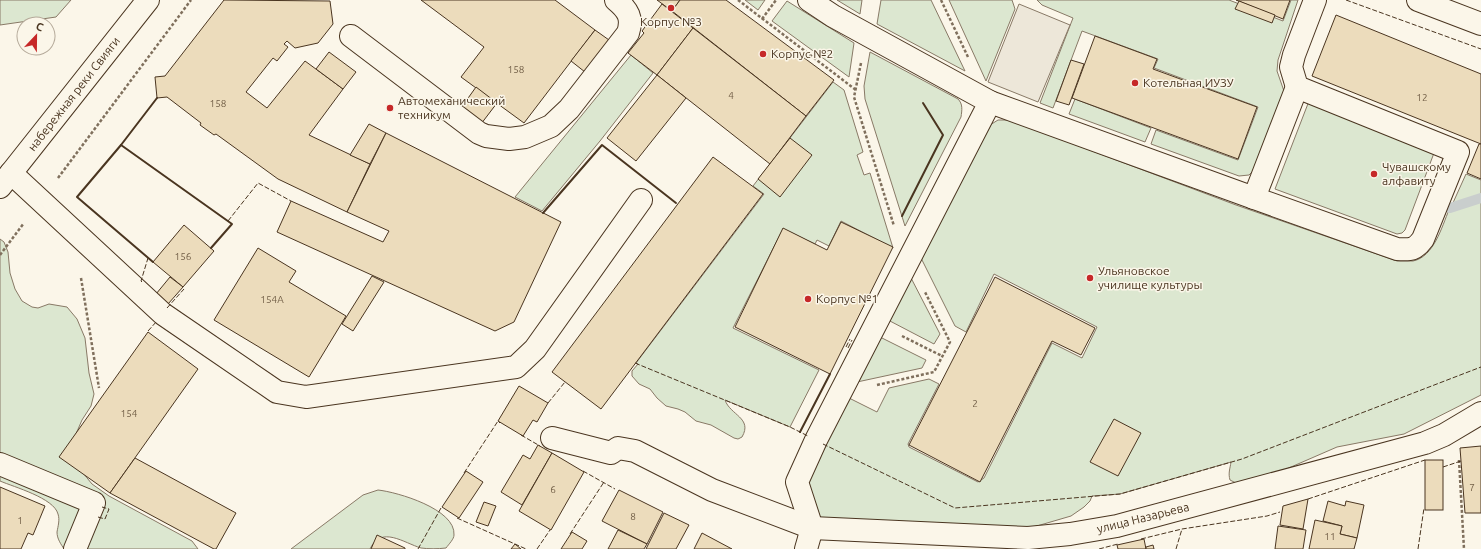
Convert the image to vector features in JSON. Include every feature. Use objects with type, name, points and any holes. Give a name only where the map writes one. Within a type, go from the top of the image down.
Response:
[{"type":"street","points":[[121,34],[132,0]]},
{"type":"street","name":"набережная реки Свияги","points":[[5,180],[148,0]]},
{"type":"street","points":[[351,36],[479,133],[486,136],[514,139],[525,137],[551,126],[569,109],[628,33],[631,24],[630,16],[616,0]]},
{"type":"street","points":[[809,0],[833,16],[990,102],[1397,249],[1410,250],[1418,246],[1423,239],[1458,152],[1297,87]]},
{"type":"street","points":[[1254,198],[1297,87],[1291,67],[1294,55],[1315,0]]},
{"type":"street","points":[[1418,0],[1481,24]]},
{"type":"street","points":[[806,549],[812,528],[798,482],[816,440],[990,102]]},
{"type":"street","points":[[5,180],[41,201],[163,314],[277,392],[306,397],[516,367],[535,349],[641,200]]},
{"type":"street","name":"улица Назарьева","points":[[552,438],[611,452],[618,448],[635,451],[712,490],[812,528],[1028,538],[1070,534],[1117,526],[1425,443],[1444,435],[1481,413]]},
{"type":"street","points":[[0,464],[94,503],[75,549]]},
{"type":"path","points":[[0,255],[191,0]]},
{"type":"path","points":[[738,0],[856,90]]},
{"type":"path","points":[[762,19],[776,0]]},
{"type":"path","points":[[940,0],[970,61]]},
{"type":"path","points":[[841,392],[934,372],[950,342],[898,238],[854,97],[867,35]]},
{"type":"path","points":[[73,231],[99,388]]},
{"type":"path","points":[[876,323],[942,356]]},
{"type":"path","points":[[1456,428],[1464,549]]},
{"type":"green space","points":[[0,0],[71,0],[56,17],[16,16],[16,23],[0,25]]},
{"type":"green space","points":[[745,0],[765,0],[758,10]]},
{"type":"green space","points":[[837,0],[862,0],[860,14]]},
{"type":"green space","points":[[881,0],[931,0],[965,71],[877,24]]},
{"type":"green space","points":[[949,0],[1012,0],[1015,9],[986,81]]},
{"type":"green space","points":[[1037,0],[1229,0],[1283,21],[1291,0],[1298,0],[1278,60],[1277,71],[1285,94],[1255,169],[1249,175],[1239,176],[1151,144],[1156,130],[1238,160],[1258,107],[1154,68],[1158,59],[1082,31],[1053,108],[1040,103],[1073,18],[1042,5]]},
{"type":"green space","points":[[787,1],[854,43],[849,77],[772,21]]},
{"type":"green space","points":[[870,52],[958,99],[961,105],[961,117],[905,226],[865,99],[864,86]]},
{"type":"green space","points":[[631,55],[653,73],[600,141],[542,211],[515,197]]},
{"type":"green space","points":[[833,82],[844,90],[863,152],[857,155],[864,175],[870,173],[893,248],[841,221],[829,246],[817,240],[815,244],[783,229],[733,328],[819,370],[790,427],[725,400],[745,425],[745,431],[742,437],[738,439],[734,438],[711,425],[696,421],[685,412],[666,406],[650,389],[639,384],[632,376],[632,371],[638,364],[636,363],[764,194],[753,186]]},
{"type":"green space","points":[[1075,99],[1151,128],[1145,142],[1069,114]]},
{"type":"green space","points":[[1309,101],[1434,153],[1405,230],[1402,233],[1397,234],[1275,189]]},
{"type":"green space","points":[[998,120],[1010,120],[1236,205],[1397,261],[1413,261],[1426,254],[1436,240],[1449,210],[1481,199],[1481,395],[1404,434],[1337,447],[1268,477],[1236,483],[1230,480],[1229,473],[1231,462],[1120,494],[1092,496],[1090,501],[1084,507],[1071,516],[1030,528],[817,518],[808,484],[821,453],[826,446],[825,445],[849,398],[877,412],[889,388],[929,379],[939,384],[908,444],[909,447],[978,482],[984,478],[1052,343],[1082,358],[1097,327],[994,274],[966,332],[955,326],[920,256],[990,125]]},
{"type":"green space","points":[[1466,174],[1481,180],[1481,195],[1452,205]]},
{"type":"green space","points":[[0,239],[4,242],[8,252],[10,273],[15,289],[22,301],[32,307],[38,308],[49,304],[67,307],[77,319],[85,338],[89,373],[94,394],[91,406],[82,420],[72,443],[74,462],[92,484],[109,496],[192,541],[198,549],[64,549],[58,537],[57,532],[59,518],[55,508],[42,498],[0,481]]},
{"type":"green space","points":[[910,276],[940,334],[934,344],[888,320]]},
{"type":"green space","points":[[880,337],[926,360],[922,368],[857,382]]},
{"type":"green space","points":[[378,490],[411,498],[436,510],[446,517],[452,526],[454,535],[451,542],[446,548],[427,549],[386,537],[380,538],[370,549],[291,549],[363,495]]},
{"type":"shaded area","points":[[1019,4],[1070,25],[1038,102],[988,82]]},
{"type":"building","points":[[224,0],[330,1],[333,24],[318,43],[295,48],[287,41],[284,44],[288,47],[277,61],[273,58],[246,92],[267,108],[305,61],[343,89],[309,135],[370,164],[347,212],[278,179],[216,134],[214,135],[200,125],[201,123],[167,97],[157,98],[155,77],[165,76]]},
{"type":"building","points":[[421,0],[555,0],[595,30],[524,123],[461,77],[484,47]]},
{"type":"building","name":"Корпус №3","points":[[657,0],[680,0],[672,11]]},
{"type":"building","name":"Корпус №2","points":[[680,0],[726,0],[834,80],[806,116],[672,11]]},
{"type":"building","points":[[1236,0],[1290,0],[1283,19]]},
{"type":"building","points":[[1239,1],[1275,15],[1272,23],[1235,9]]},
{"type":"building","points":[[662,4],[693,28],[657,75],[628,53],[644,33],[642,31]]},
{"type":"building","points":[[1336,15],[1481,74],[1481,144],[1312,76]]},
{"type":"building","points":[[693,28],[806,116],[770,164],[657,75]]},
{"type":"building","points":[[595,30],[609,40],[585,72],[571,61]]},
{"type":"building","name":"Котельная ИУЗУ","points":[[1095,36],[1157,59],[1153,69],[1257,107],[1238,159],[1072,98]]},
{"type":"building","points":[[329,52],[356,72],[343,89],[316,69]]},
{"type":"building","points":[[1071,60],[1084,64],[1069,105],[1056,101]]},
{"type":"building","points":[[657,75],[686,98],[636,161],[607,138]]},
{"type":"building","points":[[476,87],[497,103],[481,124],[461,108]]},
{"type":"building","points":[[369,124],[386,133],[370,164],[350,155]]},
{"type":"building","points":[[386,133],[561,222],[514,322],[495,331],[277,232],[291,201],[383,242],[389,231],[347,212]]},
{"type":"building","points":[[790,138],[812,155],[780,197],[758,179]]},
{"type":"building","points":[[1479,144],[1481,144],[1481,179],[1467,173]]},
{"type":"building","points":[[713,157],[763,194],[601,409],[552,372]]},
{"type":"building","name":"Корпус №1","points":[[841,222],[893,247],[830,374],[735,327],[783,228],[827,250]]},
{"type":"building","points":[[184,225],[214,251],[183,287],[153,262]]},
{"type":"building","points":[[258,248],[296,271],[289,282],[346,316],[309,377],[214,320]]},
{"type":"building","points":[[372,276],[384,282],[353,331],[342,324]]},
{"type":"building","points":[[170,277],[183,287],[168,304],[156,294]]},
{"type":"building","points":[[995,277],[1095,328],[1081,355],[1052,341],[980,482],[909,445]]},
{"type":"building","points":[[148,332],[198,369],[110,493],[59,457]]},
{"type":"building","points":[[519,386],[548,403],[537,422],[533,420],[523,436],[498,421]]},
{"type":"building","points":[[1114,419],[1141,433],[1118,476],[1090,462]]},
{"type":"building","points":[[538,445],[552,453],[522,505],[501,492],[523,455],[530,459]]},
{"type":"building","points":[[1481,446],[1481,513],[1465,513],[1460,448]]},
{"type":"building","points":[[552,453],[584,472],[551,530],[519,511]]},
{"type":"building","points":[[135,458],[236,513],[216,549],[110,493]]},
{"type":"building","points":[[1425,460],[1443,460],[1443,510],[1425,510]]},
{"type":"building","points":[[466,471],[483,482],[459,518],[442,507]]},
{"type":"building","points":[[0,487],[45,506],[33,535],[28,533],[21,549],[0,549]]},
{"type":"building","points":[[619,490],[663,512],[647,544],[602,521]]},
{"type":"building","points":[[1308,499],[1303,529],[1280,525],[1283,506]]},
{"type":"building","points":[[1328,501],[1345,506],[1346,501],[1364,505],[1357,538],[1340,534],[1342,526],[1323,521]]},
{"type":"building","points":[[484,502],[496,506],[488,526],[476,522]]},
{"type":"building","points":[[664,513],[689,525],[676,549],[646,549]]},
{"type":"building","points":[[1315,520],[1342,526],[1340,534],[1357,538],[1354,549],[1309,549]]},
{"type":"building","points":[[1278,526],[1306,530],[1303,549],[1275,549]]},
{"type":"building","points":[[618,530],[647,544],[644,549],[608,549]]},
{"type":"building","points":[[572,532],[587,541],[582,549],[561,549]]},
{"type":"building","points":[[702,533],[732,549],[694,549]]},
{"type":"building","points":[[377,535],[405,548],[405,549],[371,549]]},
{"type":"building","points":[[1144,539],[1146,549],[1118,549],[1117,545]]},
{"type":"building","points":[[515,544],[521,549],[511,549]]},
{"type":"building","points":[[1153,545],[1154,549],[1146,549],[1146,547]]},
{"type":"waterway","points":[[1450,208],[1481,198]]},
{"type":"fence","points":[[1346,0],[1481,49]]},
{"type":"fence","points":[[228,221],[258,183],[291,201]]},
{"type":"fence","points":[[142,282],[141,281],[148,258]]},
{"type":"fence","points":[[167,308],[184,289]]},
{"type":"fence","points":[[148,331],[157,321]]},
{"type":"fence","points":[[846,347],[850,339]]},
{"type":"fence","points":[[848,348],[852,340]]},
{"type":"fence","points":[[635,363],[790,427],[808,436]]},
{"type":"fence","points":[[823,444],[955,508],[1120,494],[1242,459],[1481,367]]},
{"type":"fence","points":[[548,403],[565,382]]},
{"type":"fence","points":[[464,473],[498,421],[500,423]]},
{"type":"fence","points":[[521,435],[540,446]]},
{"type":"fence","points":[[1308,499],[1425,460]]},
{"type":"fence","points":[[1443,467],[1461,461]]},
{"type":"fence","points":[[583,471],[615,489]]},
{"type":"fence","points":[[570,534],[604,482]]},
{"type":"fence","points":[[98,517],[105,519],[109,509],[102,507]]},
{"type":"fence","points":[[418,549],[441,508]]},
{"type":"fence","points":[[1418,549],[1424,508]]},
{"type":"fence","points":[[1141,539],[1182,529],[1267,516],[1280,512]]},
{"type":"fence","points":[[457,518],[526,549]]},
{"type":"fence","points":[[1176,549],[1182,529]]},
{"type":"fence","points":[[537,549],[550,530]]},
{"type":"fence","points":[[1099,549],[1118,544]]},
{"type":"wall","points":[[153,262],[77,197],[121,145],[157,98]]},
{"type":"wall","points":[[902,216],[943,135],[923,103]]},
{"type":"wall","points":[[121,145],[232,224],[211,248]]},
{"type":"wall","points":[[543,213],[602,145],[676,203]]},
{"type":"wall","points":[[800,432],[830,374]]},
{"type":"place","name":"Корпус №3","points":[[671,8]]},
{"type":"place","name":"Корпус №2","points":[[763,54]]},
{"type":"place","name":"Котельная ИУЗУ","points":[[1135,83]]},
{"type":"place","name":"Автомеханический техникум","points":[[390,108]]},
{"type":"place","name":"Чувашскому алфавиту","points":[[1374,174]]},
{"type":"place","name":"Ульяновское училище культуры","points":[[1090,278]]},
{"type":"place","name":"Корпус №1","points":[[808,299]]}]
